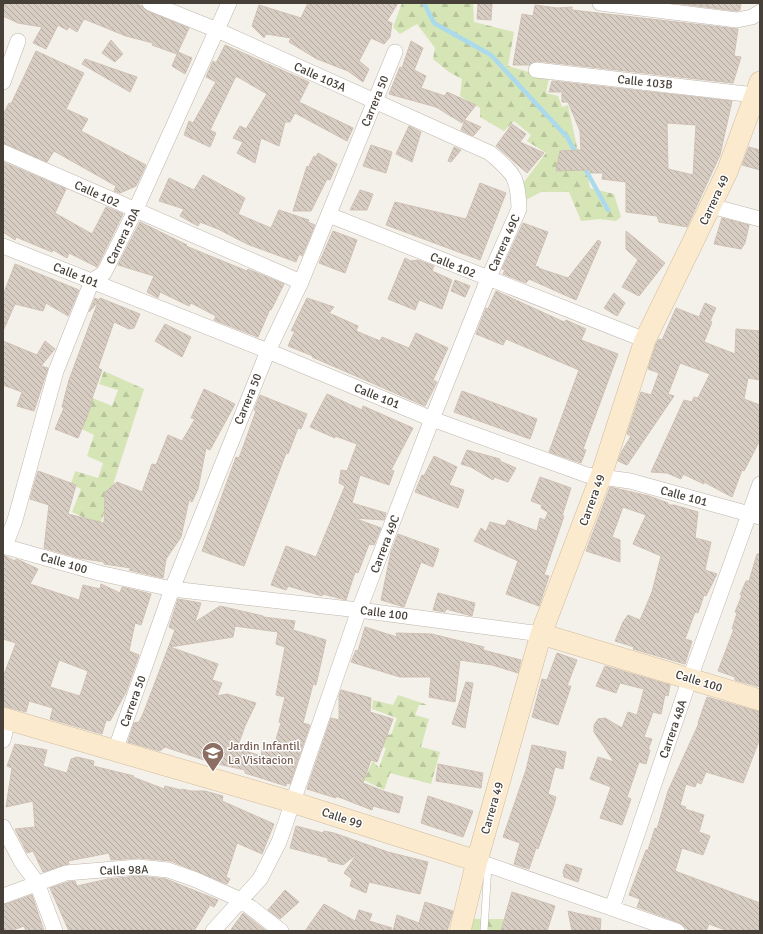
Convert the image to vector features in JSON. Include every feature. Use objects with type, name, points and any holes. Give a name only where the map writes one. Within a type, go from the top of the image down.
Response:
[{"type":"street","name":"Calle 103A","points":[[150,3],[217,30],[490,154]]},
{"type":"street","name":"Carrera 50A","points":[[4,546],[15,520],[27,471],[56,371],[92,282],[104,274],[135,211],[229,3]]},
{"type":"street","points":[[600,3],[737,20],[752,17],[760,12]]},
{"type":"street","points":[[3,82],[18,40]]},
{"type":"street","name":"Carrera 50","points":[[115,751],[172,589],[268,351],[301,282],[395,52]]},
{"type":"street","name":"Calle 103B","points":[[536,70],[758,88]]},
{"type":"street","name":"Carrera 49","points":[[460,931],[483,863],[541,634],[601,476],[645,340],[727,172],[758,88]]},
{"type":"street","name":"Calle 102","points":[[3,152],[135,211],[301,282]]},
{"type":"street","name":"Carrera 49C","points":[[213,931],[260,879],[279,842],[360,610],[432,419],[488,279],[519,209],[518,184],[510,172],[490,154]]},
{"type":"street","points":[[711,206],[760,219]]},
{"type":"street","name":"Calle 102","points":[[329,215],[645,340]]},
{"type":"street","name":"Calle 101","points":[[3,246],[268,351],[432,419],[587,475],[630,481],[754,515]]},
{"type":"street","name":"Carrera 48A","points":[[612,908],[690,678],[754,515],[760,484]]},
{"type":"street","name":"Calle 100","points":[[4,546],[99,573],[172,589],[360,610],[541,634],[760,700]]},
{"type":"street","points":[[3,740],[5,718]]},
{"type":"street","name":"Calle 99","points":[[5,718],[292,802],[483,863],[677,931]]},
{"type":"street","points":[[3,827],[21,861],[37,883],[55,931]]},
{"type":"street","name":"Calle 98A","points":[[3,896],[66,873],[138,867],[168,870],[242,900],[281,931]]},
{"type":"lane","points":[[483,863],[484,931]]},
{"type":"green space","points":[[402,3],[473,3],[474,22],[514,32],[508,66],[549,78],[546,93],[558,96],[562,107],[568,105],[577,147],[585,160],[590,188],[614,194],[621,217],[616,221],[600,219],[581,221],[569,192],[541,192],[524,201],[524,182],[546,153],[527,141],[531,135],[514,121],[504,131],[480,117],[480,108],[460,96],[462,79],[449,72],[433,59],[435,48],[417,24],[400,34],[393,27]]},
{"type":"green space","points":[[104,371],[144,389],[100,525],[72,512],[81,489],[71,484],[75,471],[98,478],[103,463],[87,456],[94,435],[82,429],[82,414],[90,397],[112,406],[118,390],[99,384]]},
{"type":"green space","points":[[398,695],[428,705],[419,705],[415,715],[429,719],[421,747],[440,752],[431,784],[390,773],[384,790],[364,780],[373,761],[379,768],[386,748],[365,741],[369,730],[391,735],[397,718],[372,709],[373,700],[393,705]]},
{"type":"green space","points":[[463,919],[504,919],[501,931],[458,931]]},
{"type":"building","points":[[3,3],[133,3],[142,6],[147,11],[189,28],[177,54],[152,45],[153,43],[126,36],[84,19],[77,32],[69,27],[67,30],[58,25],[46,49],[33,43],[42,27],[18,23],[3,16]]},
{"type":"building","points":[[308,3],[398,3],[387,21],[392,23],[390,37],[384,44],[371,38],[359,61],[369,69],[363,82],[348,71],[317,59],[289,42],[291,38],[266,34],[264,38],[252,26],[259,5],[301,18]]},
{"type":"building","points":[[478,3],[492,3],[491,20],[477,19]]},
{"type":"building","points":[[673,3],[741,3],[740,10],[737,11]]},
{"type":"building","points":[[535,5],[557,8],[572,7],[572,10],[738,29],[734,56],[741,57],[733,83],[537,61],[529,65],[513,65],[522,14],[533,16]]},
{"type":"building","points":[[111,40],[123,54],[115,62],[102,53]]},
{"type":"building","points":[[411,41],[423,48],[414,70],[426,76],[421,88],[445,96],[447,92],[476,105],[462,123],[436,107],[389,94],[400,67],[402,68]]},
{"type":"building","points":[[225,45],[309,82],[299,102],[353,128],[347,141],[295,113],[290,122],[285,122],[279,146],[261,138],[255,163],[237,153],[243,142],[233,138],[240,126],[246,129],[267,94],[236,76],[210,130],[216,133],[210,147],[184,135],[189,121],[193,123],[216,82],[206,77],[213,61],[216,63]]},
{"type":"building","points":[[36,51],[84,73],[66,109],[88,119],[81,131],[146,165],[136,186],[120,193],[114,191],[116,186],[54,151],[47,162],[3,143],[3,115],[9,103],[11,104]]},
{"type":"building","points":[[178,52],[192,58],[185,74],[172,66]]},
{"type":"building","points":[[85,59],[137,77],[130,92],[82,64]]},
{"type":"building","points":[[552,81],[732,101],[720,155],[687,227],[659,222],[657,216],[626,212],[626,182],[602,179],[603,173],[590,173],[590,170],[556,171],[560,151],[581,150],[580,131],[568,102],[562,102],[562,92],[549,92]],"holes":[[[667,123],[696,125],[693,175],[668,169]]]},
{"type":"building","points":[[465,120],[481,127],[473,136],[461,130]]},
{"type":"building","points":[[512,124],[526,134],[520,142],[544,153],[527,173],[496,146]]},
{"type":"building","points":[[409,126],[421,132],[412,162],[396,154]]},
{"type":"building","points":[[371,145],[392,152],[386,173],[363,166]]},
{"type":"building","points":[[454,147],[461,150],[451,162],[448,161]]},
{"type":"building","points":[[749,147],[760,150],[760,170],[742,165]]},
{"type":"building","points":[[318,153],[337,164],[330,180],[327,179],[311,211],[293,211],[307,166],[308,168],[314,156],[316,157]]},
{"type":"building","points":[[3,162],[66,189],[55,213],[92,234],[106,207],[123,214],[97,267],[69,253],[67,258],[53,250],[52,252],[16,237],[15,240],[3,232]]},
{"type":"building","points":[[203,175],[245,198],[238,214],[271,228],[279,210],[309,220],[308,222],[315,225],[302,256],[299,254],[296,262],[247,244],[218,229],[200,222],[198,226],[180,216],[184,209],[159,201],[169,178],[194,190]]},
{"type":"building","points":[[480,183],[506,193],[480,260],[386,225],[395,202],[466,219]]},
{"type":"building","points":[[360,190],[373,194],[367,210],[350,210]]},
{"type":"building","points":[[722,218],[749,225],[745,243],[741,249],[714,244]]},
{"type":"building","points":[[140,222],[187,245],[186,246],[247,271],[248,269],[284,284],[271,310],[270,309],[258,337],[214,320],[216,316],[191,303],[189,306],[160,292],[158,298],[147,292],[154,276],[118,265]]},
{"type":"building","points":[[523,223],[548,232],[535,266],[568,278],[598,240],[601,242],[576,300],[529,279],[526,283],[503,274],[505,270],[502,269]]},
{"type":"building","points":[[333,231],[357,240],[345,273],[319,263]]},
{"type":"building","points":[[626,231],[665,263],[639,296],[622,287],[638,260],[626,249]]},
{"type":"building","points":[[405,258],[411,261],[418,260],[434,266],[432,271],[452,280],[442,309],[419,300],[415,310],[388,299]]},
{"type":"building","points":[[15,264],[79,290],[68,316],[46,303],[43,311],[15,304],[3,331],[3,295]]},
{"type":"building","points":[[455,280],[470,286],[465,297],[451,291]]},
{"type":"building","points":[[496,291],[564,322],[566,320],[586,329],[581,340],[618,354],[583,449],[586,450],[581,463],[549,452],[579,370],[506,339],[503,345],[476,334],[486,308],[488,309]]},
{"type":"building","points":[[614,293],[625,303],[617,316],[604,308]]},
{"type":"building","points":[[95,298],[99,300],[100,298],[140,314],[134,328],[129,329],[114,322],[98,368],[102,370],[92,398],[93,399],[78,438],[55,429],[64,408],[62,407],[69,380],[98,302],[89,312]]},
{"type":"building","points":[[307,298],[334,307],[329,313],[358,326],[356,331],[380,341],[382,337],[409,348],[416,333],[448,348],[433,380],[437,382],[425,406],[288,346],[295,331],[291,331]]},
{"type":"building","points":[[705,303],[716,308],[710,321],[712,322],[704,342],[735,354],[736,329],[760,331],[760,380],[748,378],[744,399],[760,405],[760,440],[744,471],[742,470],[732,497],[704,482],[704,484],[683,474],[681,479],[667,473],[651,472],[684,400],[692,402],[694,397],[698,398],[710,374],[680,363],[668,394],[674,396],[627,465],[618,461],[631,436],[627,434],[641,392],[651,395],[659,373],[648,369],[656,344],[659,339],[662,340],[676,308],[699,317]]},
{"type":"building","points":[[165,324],[191,337],[182,357],[155,341]]},
{"type":"building","points":[[3,341],[37,355],[45,341],[55,349],[41,366],[48,368],[34,411],[17,406],[22,392],[3,385]]},
{"type":"building","points":[[204,389],[235,404],[210,450],[206,448],[198,489],[192,502],[189,500],[181,537],[166,559],[163,578],[129,570],[131,568],[104,564],[104,562],[79,558],[44,548],[49,505],[30,499],[38,471],[76,485],[68,514],[104,523],[105,492],[117,482],[142,492],[152,464],[156,465],[168,435],[182,441],[195,419],[191,418]]},
{"type":"building","points":[[462,391],[537,419],[530,439],[454,412]]},
{"type":"building","points":[[327,394],[362,410],[363,406],[413,428],[391,470],[394,471],[389,485],[360,475],[352,503],[386,513],[384,520],[354,518],[381,528],[374,545],[369,544],[358,573],[355,572],[346,600],[323,594],[322,596],[288,586],[286,590],[271,585],[286,546],[316,557],[345,486],[339,483],[341,470],[347,471],[357,444],[335,436],[335,438],[310,427]]},
{"type":"building","points":[[260,395],[307,414],[301,429],[298,428],[288,454],[286,453],[244,566],[202,551],[236,457],[239,458],[256,411],[254,410]]},
{"type":"building","points":[[467,450],[500,459],[500,461],[516,468],[508,482],[494,477],[493,480],[471,467],[461,464]]},
{"type":"building","points":[[434,456],[457,467],[449,485],[464,490],[458,508],[415,492],[422,475],[424,476]]},
{"type":"building","points":[[540,477],[571,488],[562,516],[564,516],[544,575],[549,576],[539,606],[506,594],[518,561],[474,541],[481,528],[486,532],[490,522],[505,526],[508,520],[537,531],[540,518],[545,520],[548,512],[541,508],[542,505],[531,501]]},
{"type":"building","points":[[610,487],[649,496],[668,503],[667,505],[674,505],[698,512],[695,538],[711,542],[705,570],[717,574],[706,596],[704,595],[698,613],[695,612],[685,639],[692,641],[685,664],[633,649],[634,647],[615,641],[623,622],[628,615],[640,620],[652,592],[661,556],[633,544],[646,515],[623,507],[612,537],[620,540],[620,562],[586,551]]},
{"type":"building","points":[[398,534],[439,549],[433,567],[421,562],[404,607],[381,600],[391,552]]},
{"type":"building","points":[[757,554],[760,554],[760,687],[735,680],[735,677],[718,671],[734,629],[732,629],[737,613],[735,612],[742,595],[740,595],[746,581],[749,581]]},
{"type":"building","points":[[3,555],[38,569],[30,584],[79,600],[83,585],[100,589],[101,584],[120,593],[122,587],[151,594],[141,625],[135,623],[129,651],[139,655],[126,692],[110,721],[106,720],[102,734],[50,719],[53,708],[29,701],[26,712],[3,706],[3,677],[16,643],[3,639]],"holes":[[[59,660],[88,671],[80,696],[50,687]]]},
{"type":"building","points":[[438,593],[475,603],[472,616],[446,609],[445,612],[433,610]]},
{"type":"building","points":[[178,599],[201,603],[195,622],[220,606],[263,617],[295,621],[293,630],[326,640],[316,685],[313,684],[303,723],[310,725],[290,784],[287,783],[286,786],[245,773],[245,770],[213,763],[165,747],[160,751],[128,742],[134,723],[139,722],[143,714],[175,630],[169,627]],"holes":[[[235,626],[278,632],[276,644],[285,647],[276,695],[285,697],[279,722],[281,723],[273,749],[263,746],[261,756],[237,748],[256,703],[227,694],[217,696],[222,683],[212,680],[218,664],[170,647],[233,637]]]},
{"type":"building","points":[[365,627],[397,637],[396,633],[432,634],[484,647],[483,650],[521,660],[518,673],[492,665],[460,660],[455,702],[429,697],[431,677],[400,677],[351,662],[356,650],[358,651]]},
{"type":"building","points":[[557,653],[577,660],[567,686],[571,686],[558,725],[532,717],[542,679],[547,680]]},
{"type":"building","points":[[605,666],[670,685],[668,696],[665,695],[661,714],[653,712],[644,737],[652,739],[648,750],[650,750],[646,764],[639,762],[627,797],[631,799],[622,825],[600,818],[611,787],[590,779],[598,757],[614,762],[594,732],[594,725],[598,719],[605,718],[622,728],[628,712],[637,715],[644,689],[620,683],[616,693],[596,686]]},
{"type":"building","points":[[466,682],[473,683],[465,728],[452,724]]},
{"type":"building","points":[[341,690],[371,698],[370,712],[393,719],[377,762],[371,760],[363,783],[403,797],[399,813],[373,806],[372,810],[336,796],[336,798],[307,789],[331,718],[339,720],[339,696]]},
{"type":"building","points":[[707,697],[760,712],[760,738],[743,783],[706,772],[701,784],[697,782],[695,787],[686,784],[680,805],[686,807],[685,809],[704,815],[699,832],[710,836],[703,855],[682,848],[675,871],[760,903],[760,931],[728,931],[709,924],[706,931],[689,931],[680,923],[637,907],[640,899],[629,895],[646,850],[648,850],[655,828],[657,829],[668,791],[699,723]]},
{"type":"building","points":[[15,744],[47,750],[43,766],[67,773],[71,759],[77,757],[94,761],[93,766],[134,776],[133,777],[164,789],[165,786],[181,790],[205,791],[223,796],[222,801],[274,824],[262,854],[237,843],[226,877],[230,879],[227,884],[171,861],[139,858],[111,860],[109,853],[68,861],[69,864],[43,872],[33,851],[27,853],[15,829],[35,827],[33,801],[6,807],[12,768],[7,766]]},
{"type":"building","points":[[532,745],[566,752],[563,769],[555,767],[548,794],[556,797],[554,805],[529,869],[514,864],[520,843],[503,837],[526,770]]},
{"type":"building","points":[[438,764],[483,773],[481,788],[436,781]]},
{"type":"building","points":[[428,796],[473,811],[463,837],[421,823]]},
{"type":"building","points":[[296,826],[323,833],[324,831],[334,833],[388,852],[428,862],[420,894],[369,882],[366,893],[350,886],[352,879],[344,873],[357,854],[343,865],[328,861],[328,858],[290,848]]},
{"type":"building","points":[[566,864],[582,869],[578,882],[564,877],[563,872]]},
{"type":"building","points":[[138,876],[166,879],[218,900],[214,907],[210,905],[194,931],[69,931],[50,888],[75,881],[77,886],[108,879]]},
{"type":"building","points":[[285,890],[299,902],[280,919],[268,910]]},
{"type":"building","points":[[512,892],[555,906],[547,931],[501,931]]},
{"type":"building","points":[[32,895],[44,931],[26,931],[24,926],[10,931],[3,931],[3,905]]},
{"type":"building","points":[[425,902],[453,911],[447,931],[393,931],[397,915],[419,923]]},
{"type":"building","points":[[324,904],[355,921],[359,910],[372,914],[369,921],[392,928],[391,931],[305,931]]},
{"type":"building","points":[[568,911],[601,919],[600,931],[572,931]]},
{"type":"building","points":[[243,913],[266,931],[230,931]]},
{"type":"waterway","points":[[424,3],[434,23],[491,55],[567,137],[577,155]]},
{"type":"waterway","points":[[583,165],[608,210]]},
{"type":"place","name":"Jardin Infantil La Visitacion","points":[[213,772]]}]
